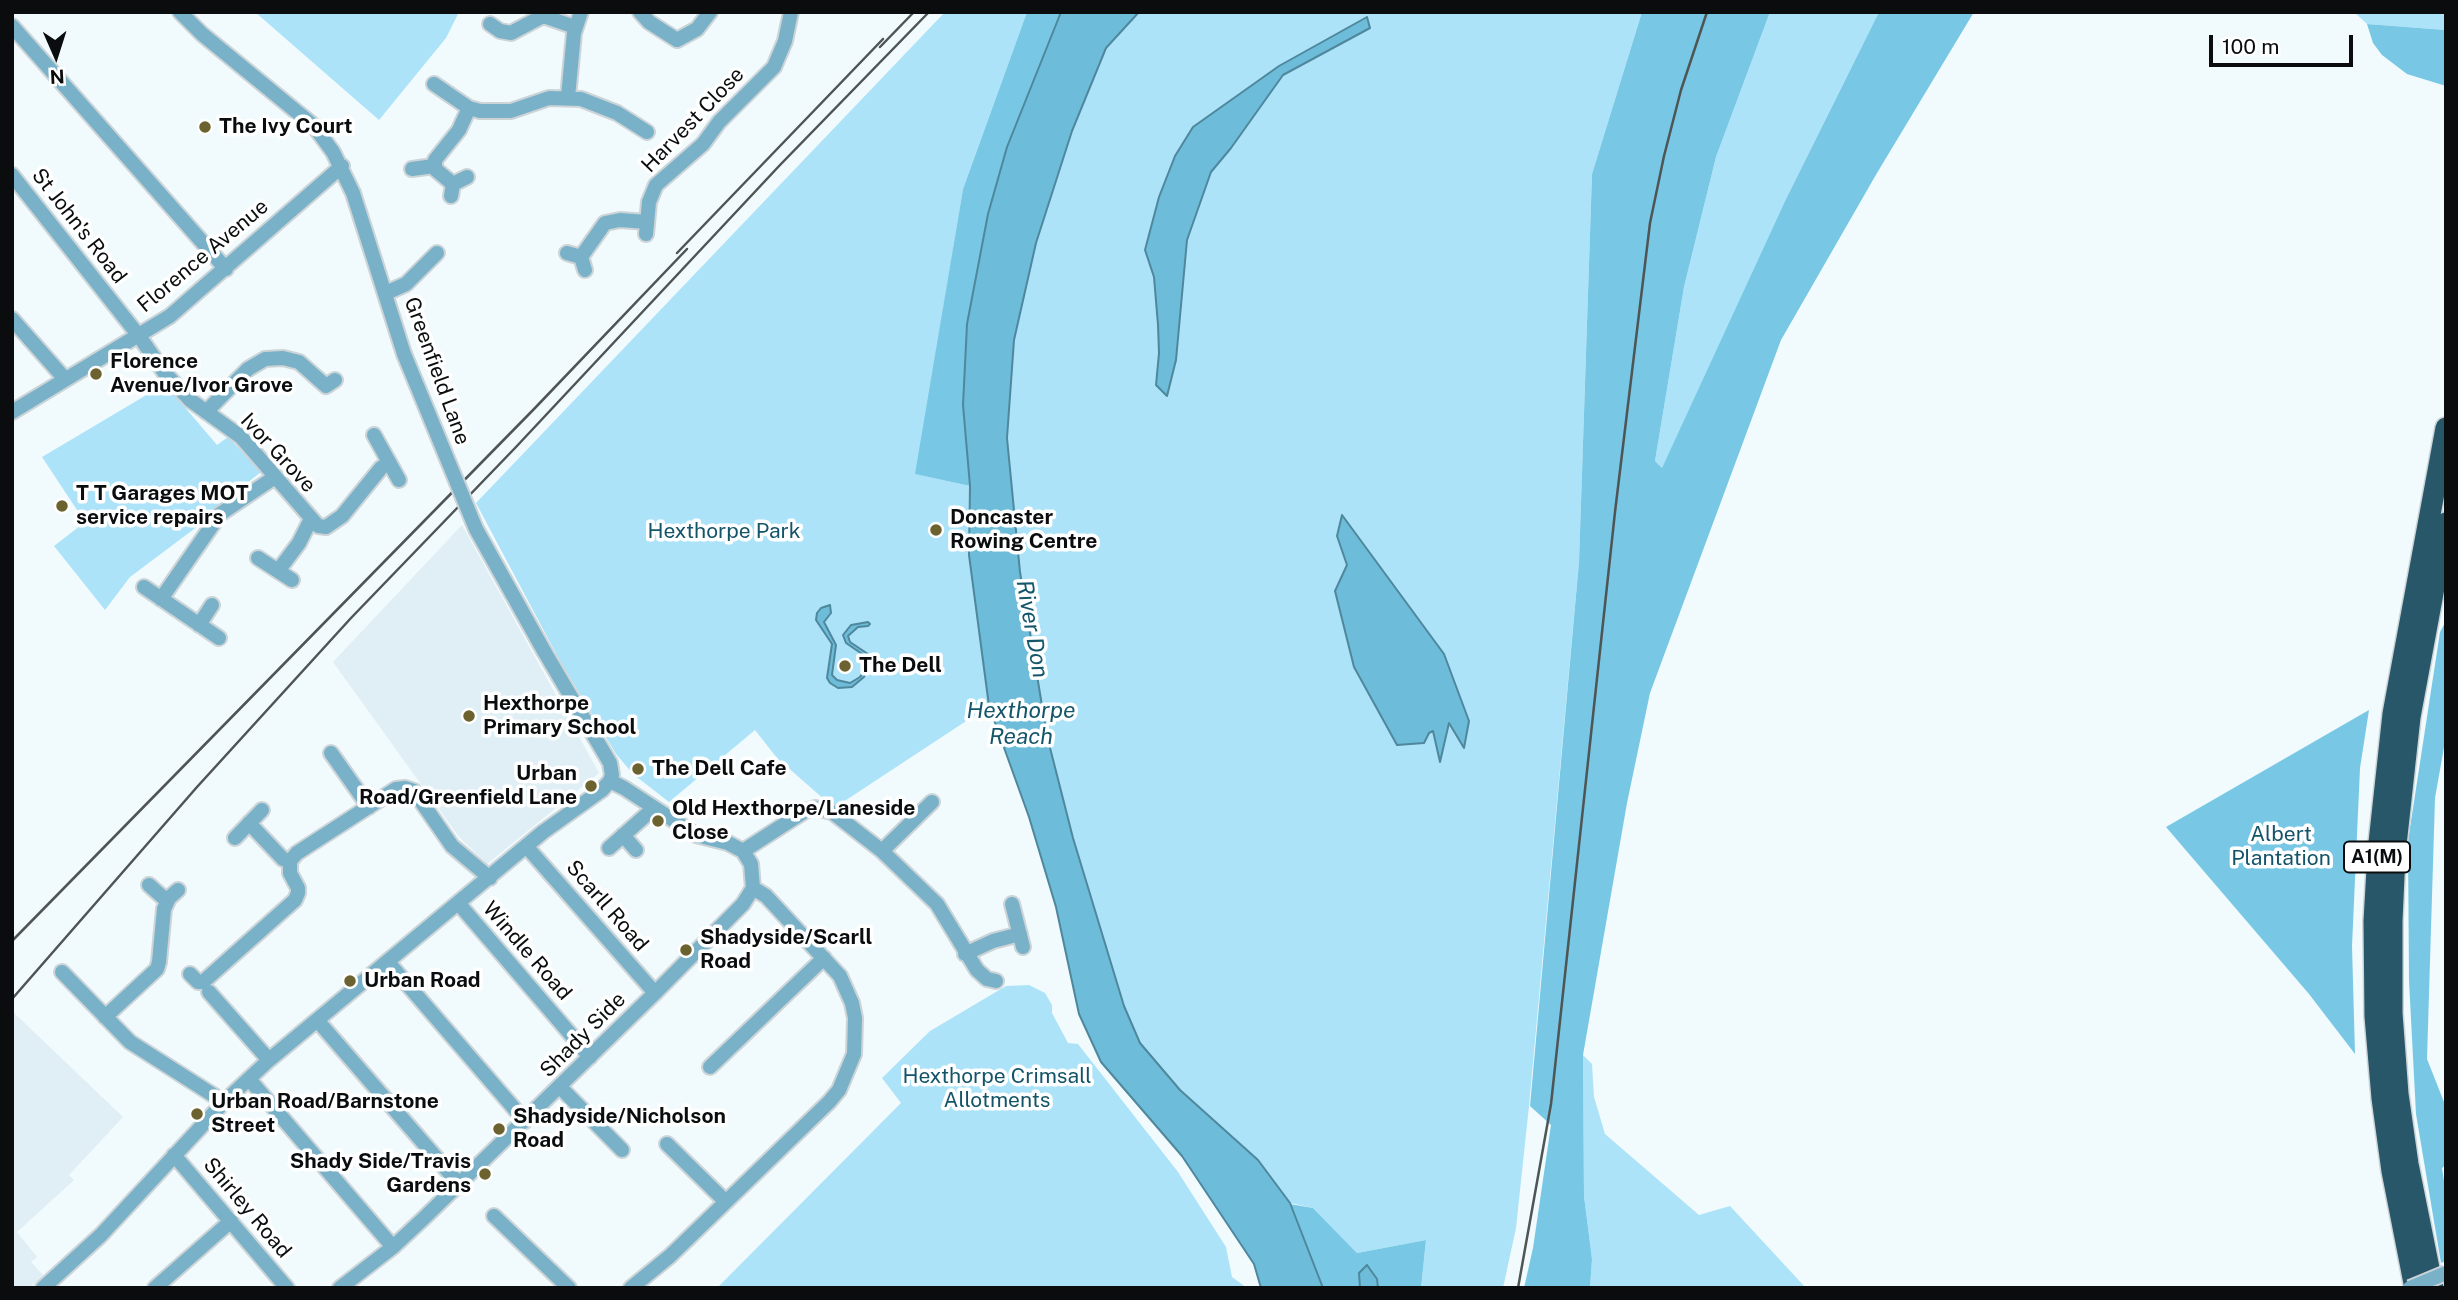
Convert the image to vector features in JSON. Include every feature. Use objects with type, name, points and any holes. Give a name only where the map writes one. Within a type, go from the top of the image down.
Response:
[{"type":"highway","name":"A1(M)","points":[[2412,1288],[2382,1098],[2375,1016],[2374,921],[2378,852],[2393,714],[2446,428]]},
{"type":"highway","name":"A1(M)","points":[[2433,1288],[2408,1164],[2398,1094],[2392,1013],[2392,921],[2395,854],[2410,717],[2446,523]]},
{"type":"street","name":"Greenfield Lane","points":[[180,12],[202,34],[314,126],[342,166],[354,193],[404,354],[476,528],[610,763],[610,781]]},
{"type":"street","points":[[568,97],[575,27],[581,12]]},
{"type":"street","points":[[640,12],[677,47],[697,29],[710,12]]},
{"type":"street","name":"Harvest Close","points":[[577,260],[590,247],[605,223],[620,220],[646,228],[651,195],[656,185],[703,144],[719,122],[779,60],[791,12]]},
{"type":"street","points":[[490,24],[500,31],[511,33],[538,14],[575,27]]},
{"type":"street","points":[[12,26],[226,268]]},
{"type":"street","points":[[434,84],[469,108],[493,112],[511,111],[550,98],[568,97],[601,106],[626,127],[646,132]]},
{"type":"street","points":[[434,166],[439,154],[459,131],[469,108]]},
{"type":"street","name":"Florence Avenue","points":[[12,412],[170,316],[342,166]]},
{"type":"street","points":[[412,169],[434,166]]},
{"type":"street","points":[[434,166],[457,186]]},
{"type":"street","name":"St John's Road","points":[[12,175],[139,336]]},
{"type":"street","points":[[386,293],[406,285],[437,253]]},
{"type":"street","points":[[12,319],[65,379]]},
{"type":"street","name":"Ivor Grove","points":[[139,336],[164,372],[190,400],[241,437],[318,526],[326,527],[335,523],[381,467],[389,462]]},
{"type":"street","points":[[206,412],[248,369],[265,359],[282,358],[299,362],[326,386],[335,380]]},
{"type":"street","points":[[374,435],[399,480]]},
{"type":"street","points":[[161,599],[220,513],[275,477]]},
{"type":"street","points":[[278,570],[299,543],[311,519]]},
{"type":"street","points":[[258,558],[292,580]]},
{"type":"street","points":[[144,587],[219,638]]},
{"type":"street","points":[[199,625],[212,605]]},
{"type":"street","points":[[331,753],[369,807]]},
{"type":"street","points":[[43,1288],[102,1235],[224,1102],[269,1060],[526,846],[602,790],[610,781],[696,835],[728,843],[743,851],[754,873],[753,888],[766,896],[840,976],[852,1003],[855,1018],[854,1054],[839,1090],[670,1256],[631,1288]]},
{"type":"street","points":[[190,974],[198,982],[203,982],[295,900],[298,888],[290,873],[290,861],[296,853],[396,789],[410,789],[452,846],[490,878]]},
{"type":"street","points":[[882,851],[932,802]]},
{"type":"street","points":[[609,848],[653,808]]},
{"type":"street","points":[[743,851],[805,811],[815,808],[832,812],[882,851],[937,904],[965,954],[983,976],[996,981]]},
{"type":"street","points":[[235,838],[262,810]]},
{"type":"street","points":[[249,823],[283,859],[290,861]]},
{"type":"street","points":[[623,835],[636,850]]},
{"type":"street","name":"Scarll Road","points":[[526,846],[655,993]]},
{"type":"street","points":[[149,885],[167,901]]},
{"type":"street","name":"Shady Side","points":[[340,1288],[393,1247],[525,1121],[743,904],[753,888]]},
{"type":"street","points":[[105,1017],[156,968],[159,962],[164,909],[167,901],[178,890]]},
{"type":"street","name":"Windle Road","points":[[459,904],[590,1056]]},
{"type":"street","points":[[965,954],[993,941],[1022,940],[1012,904]]},
{"type":"street","points":[[709,1068],[824,958]]},
{"type":"street","points":[[388,962],[525,1121]]},
{"type":"street","points":[[62,972],[130,1042],[224,1102]]},
{"type":"street","points":[[209,992],[269,1060]]},
{"type":"street","points":[[317,1020],[459,1184]]},
{"type":"street","points":[[249,1079],[393,1247]]},
{"type":"street","points":[[560,1087],[622,1150]]},
{"type":"street","points":[[667,1144],[725,1201]]},
{"type":"street","name":"Shirley Road","points":[[174,1155],[287,1288]]},
{"type":"street","points":[[494,1216],[569,1288]]},
{"type":"street","points":[[155,1288],[231,1221]]},
{"type":"street","points":[[2412,1288],[2446,1273]]},
{"type":"shaded area","name":"Hexthorpe Primary School","points":[[462,525],[599,773],[487,864],[459,837],[333,662]]},
{"type":"shaded area","points":[[12,1011],[123,1117],[69,1175],[74,1180],[17,1232],[37,1257],[31,1262],[43,1275],[30,1288],[12,1288]]},
{"type":"green space","points":[[255,12],[459,12],[446,38],[379,120]]},
{"type":"green space","name":"Hexthorpe Park","points":[[945,12],[1027,12],[963,189],[916,474],[970,486],[969,555],[989,706],[834,808],[777,758],[755,730],[669,802],[633,774],[616,754],[560,661],[476,503]]},
{"type":"green space","points":[[1027,12],[1061,12],[1007,147],[987,218],[967,324],[963,405],[970,486],[915,474],[963,189]]},
{"type":"green space","points":[[1139,12],[1642,12],[1592,174],[1579,562],[1529,1106],[1516,1228],[1503,1288],[1421,1288],[1426,1240],[1357,1253],[1313,1208],[1290,1203],[1258,1160],[1180,1090],[1140,1043],[1124,1006],[1073,838],[1047,736],[1020,572],[1007,438],[1014,340],[1036,243],[1072,131],[1106,48]],"holes":[[[1337,536],[1469,721],[1464,747],[1449,722],[1440,760],[1433,731],[1429,733],[1335,591],[1347,565]]]},
{"type":"green space","points":[[1642,12],[1770,12],[1716,157],[1684,287],[1655,461],[1662,468],[1785,201],[1879,12],[1974,12],[1781,340],[1650,693],[1627,803],[1583,1055],[1584,1196],[1592,1259],[1590,1288],[1524,1288],[1533,1248],[1551,1125],[1530,1106],[1579,562],[1592,174]]},
{"type":"green space","points":[[1770,12],[1879,12],[1785,201],[1662,469],[1655,461],[1684,287],[1716,157]]},
{"type":"green space","points":[[2354,12],[2446,12],[2446,30],[2367,24]]},
{"type":"green space","points":[[2367,24],[2446,30],[2446,86],[2407,74],[2382,55],[2373,43]]},
{"type":"green space","points":[[165,384],[217,445],[228,437],[261,472],[209,513],[195,520],[198,526],[130,577],[105,610],[54,546],[85,522],[42,457]]},
{"type":"green space","points":[[2446,621],[2446,736],[2435,798],[2427,1059],[2446,1107],[2446,1165],[2442,1168],[2446,1193],[2446,1261],[2441,1263],[2416,1114],[2409,981],[2408,841],[2440,632]]},
{"type":"green space","name":"Albert Plantation","points":[[2369,710],[2360,768],[2352,946],[2355,1054],[2309,994],[2166,827]]},
{"type":"green space","name":"Hexthorpe Crimsall Allotments","points":[[1029,985],[1045,993],[1068,1043],[1078,1044],[1178,1172],[1226,1247],[1232,1277],[1247,1288],[717,1288],[901,1103],[882,1078],[930,1031],[1006,986]]},
{"type":"green space","points":[[1583,1055],[1592,1064],[1594,1097],[1605,1134],[1699,1215],[1730,1206],[1806,1288],[1590,1288],[1592,1259],[1584,1196]]},
{"type":"green space","points":[[1290,1204],[1313,1208],[1357,1253],[1426,1240],[1421,1288],[1378,1288],[1377,1279],[1359,1273],[1360,1288],[1323,1288]]},
{"type":"water","name":"Hexthorpe Reach","points":[[1061,12],[1139,12],[1106,48],[1072,131],[1036,243],[1014,340],[1007,438],[1020,572],[1047,736],[1073,838],[1124,1006],[1140,1043],[1180,1090],[1258,1160],[1290,1203],[1323,1288],[1261,1288],[1254,1264],[1182,1156],[1101,1062],[1079,1014],[1056,907],[1029,817],[989,706],[969,555],[970,486],[963,405],[967,324],[988,214],[1007,147]]},
{"type":"water","points":[[1367,17],[1370,28],[1283,75],[1211,172],[1187,240],[1176,360],[1167,396],[1156,385],[1158,325],[1154,277],[1145,250],[1159,197],[1175,156],[1193,127],[1279,66]]},
{"type":"water","points":[[1342,515],[1444,654],[1469,721],[1464,748],[1449,723],[1440,762],[1433,731],[1424,743],[1397,745],[1354,667],[1335,591],[1347,565],[1337,536]]},
{"type":"water","points":[[830,605],[831,613],[824,622],[836,645],[832,675],[837,680],[850,683],[864,671],[865,656],[846,643],[843,635],[851,625],[868,622],[870,624],[858,627],[848,636],[850,642],[868,654],[870,662],[864,677],[852,687],[838,688],[827,678],[832,644],[816,620],[821,608]]},
{"type":"water","points":[[1367,1265],[1377,1279],[1378,1288],[1360,1288],[1359,1273]]},
{"type":"railway","points":[[880,47],[914,12]]},
{"type":"railway","points":[[12,999],[197,787],[351,618],[516,447],[780,165],[929,12]]},
{"type":"railway","points":[[1518,1288],[1551,1104],[1615,512],[1650,223],[1681,90],[1707,12]]},
{"type":"railway","points":[[677,253],[883,39]]},
{"type":"railway","points":[[12,941],[535,408],[687,249]]},
{"type":"place","name":"The Ivy Court","points":[[205,127]]},
{"type":"place","name":"Florence Avenue/Ivor Grove","points":[[96,374]]},
{"type":"place","name":"T T Garages MOT service repairs","points":[[62,506]]},
{"type":"place","name":"Doncaster Rowing Centre","points":[[936,530]]},
{"type":"place","name":"The Dell","points":[[845,666]]},
{"type":"place","name":"Hexthorpe Primary School","points":[[469,716]]},
{"type":"place","name":"The Dell Cafe","points":[[638,769]]},
{"type":"place","name":"Urban Road/Greenfield Lane","points":[[591,786]]},
{"type":"place","name":"Old Hexthorpe/Laneside Close","points":[[658,821]]},
{"type":"place","name":"Shadyside/Scarll Road","points":[[686,950]]},
{"type":"place","name":"Urban Road","points":[[350,981]]},
{"type":"place","name":"Urban Road/Barnstone Street","points":[[197,1114]]},
{"type":"place","name":"Shadyside/Nicholson Road","points":[[499,1129]]},
{"type":"place","name":"Shady Side/Travis Gardens","points":[[485,1174]]},
{"type":"water label","name":"River Don","points":[[1032,629]]}]
